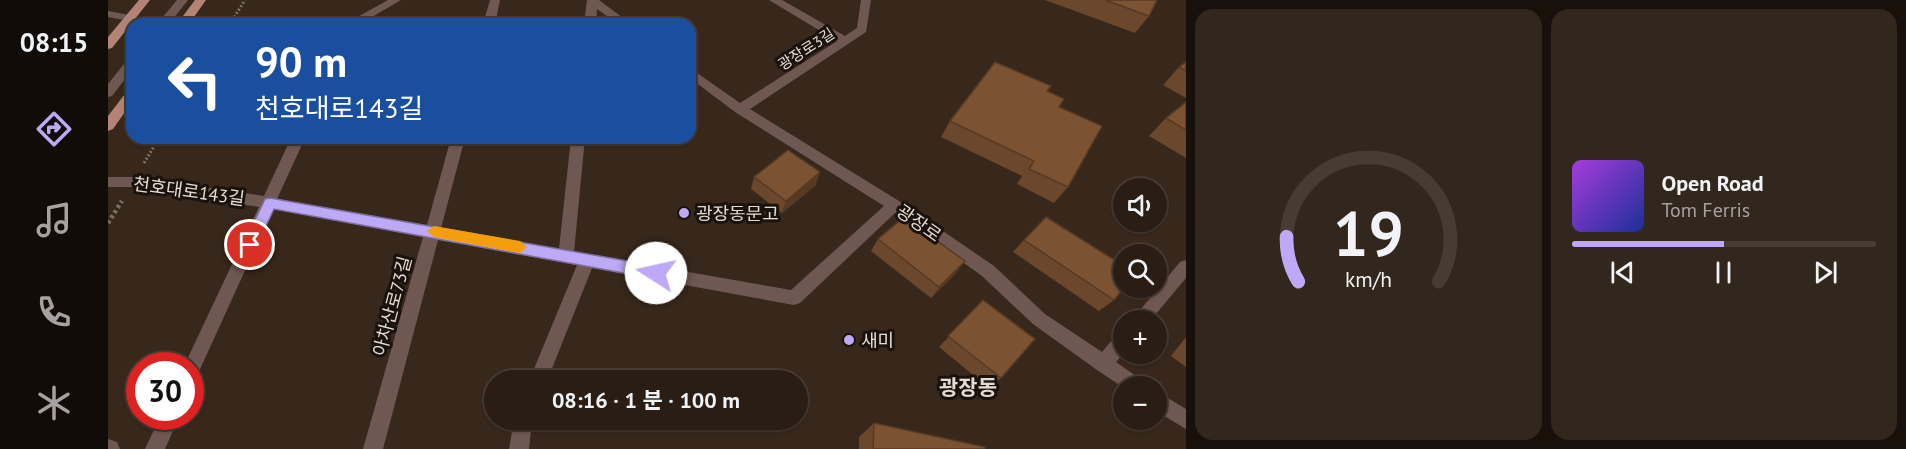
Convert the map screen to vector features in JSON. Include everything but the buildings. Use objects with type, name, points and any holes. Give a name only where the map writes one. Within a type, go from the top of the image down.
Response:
[{"type":"main road","points":[[130,18],[145,0]]},
{"type":"main road","points":[[188,18],[201,0]]},
{"type":"main road","points":[[108,45],[126,23]]},
{"type":"main road","points":[[108,126],[126,101]]},
{"type":"street","points":[[168,18],[183,0]]},
{"type":"street","points":[[362,18],[396,0]]},
{"type":"street","points":[[490,18],[495,0]]},
{"type":"street","points":[[590,18],[592,0]]},
{"type":"street","points":[[592,0],[617,18]]},
{"type":"street","points":[[774,0],[846,41]]},
{"type":"street","name":"광장로3길","points":[[740,109],[862,30],[866,0]]},
{"type":"street","points":[[108,14],[130,18]]},
{"type":"street","points":[[108,93],[126,70]]},
{"type":"street","name":"광장로","points":[[696,76],[740,109],[894,206],[988,271],[1040,319],[1121,376]]},
{"type":"street","points":[[270,203],[295,144]]},
{"type":"street","name":"아차산로73길","points":[[373,449],[456,144]]},
{"type":"street","points":[[566,256],[577,144]]},
{"type":"street","name":"천호대로143길","points":[[108,183],[134,182],[270,203],[794,298],[894,206]]},
{"type":"street","name":"천호대로143길","points":[[199,352],[270,203]]},
{"type":"street","points":[[542,370],[587,260]]},
{"type":"street","points":[[1148,310],[1186,267]]},
{"type":"street","points":[[1103,364],[1113,352]]},
{"type":"street","points":[[1167,407],[1186,420]]},
{"type":"street","points":[[154,449],[164,430]]},
{"type":"street","points":[[519,449],[522,430]]},
{"type":"path","points":[[234,18],[245,0]]},
{"type":"slow traffic","points":[[434,231],[520,247]]},
{"type":"place","name":"광장동문고","points":[[684,213]]},
{"type":"place","name":"새미","points":[[849,340]]},
{"type":"district","name":"광장동","points":[[968,387]]},
{"type":"route","points":[[250,245],[270,203],[656,273]]}]
